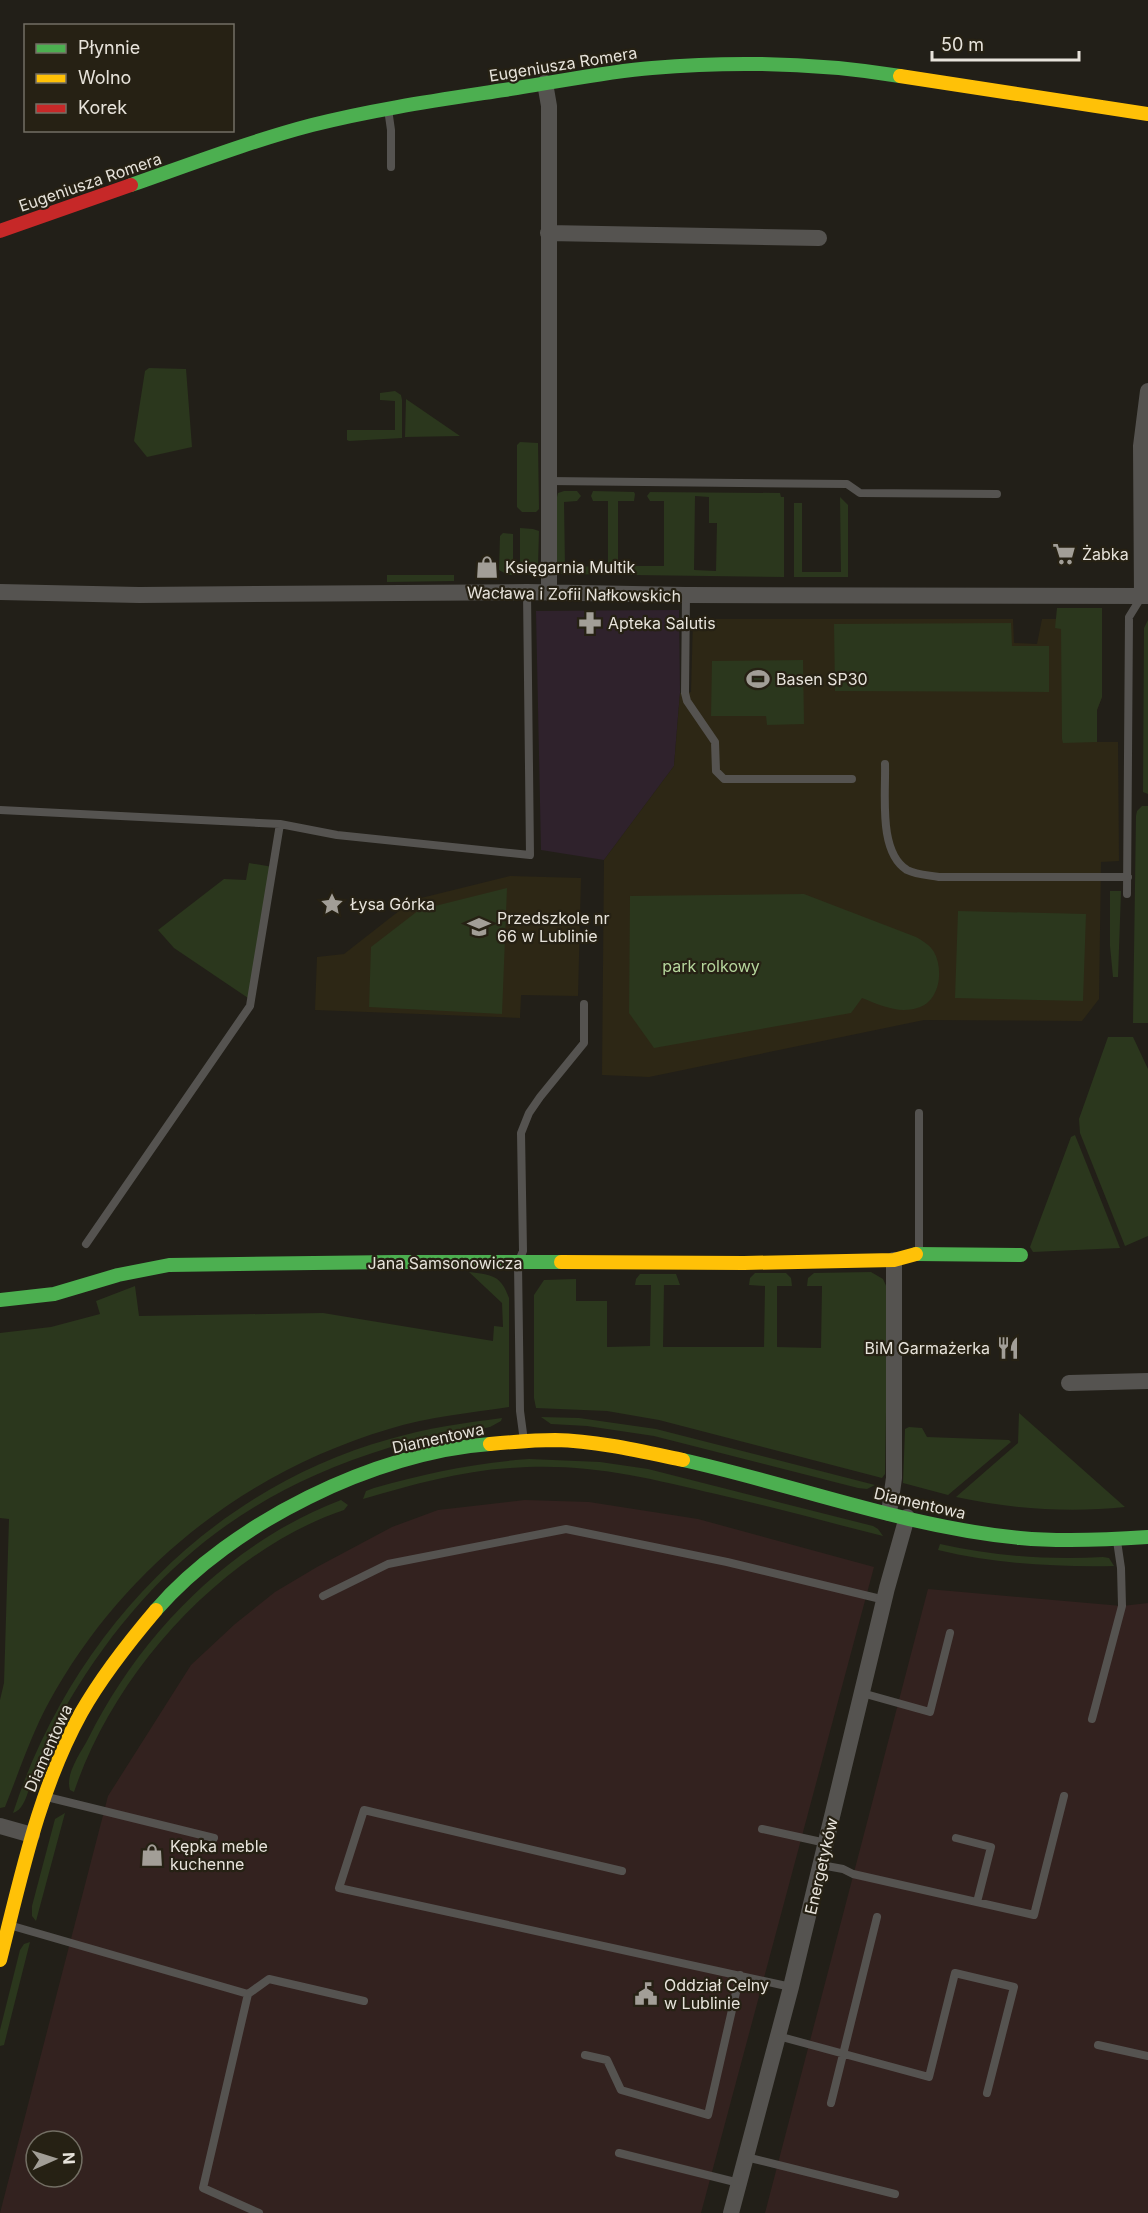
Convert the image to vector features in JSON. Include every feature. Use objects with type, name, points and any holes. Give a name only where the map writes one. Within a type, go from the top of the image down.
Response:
[{"type":"street","name":"Eugeniusza Romera","points":[[0,231],[312,124],[388,108],[671,66],[768,65],[870,71],[928,78],[1148,114]]},
{"type":"street","points":[[545,83],[549,106],[549,593]]},
{"type":"street","points":[[548,232],[819,237]]},
{"type":"street","points":[[1145,596],[1140,490],[1141,446],[1148,391]]},
{"type":"street","name":"Wacława i Zofii Nałkowskich","points":[[0,592],[139,596],[527,592],[686,595],[1145,596]]},
{"type":"street","name":"Jana Samsonowicza","points":[[0,1300],[27,1299],[54,1294],[118,1275],[169,1265],[894,1260],[919,1253],[1021,1255]]},
{"type":"street","points":[[890,1513],[894,1478],[894,1260]]},
{"type":"street","points":[[1069,1383],[1148,1381]]},
{"type":"street","name":"Diamentowa","points":[[0,1960],[44,1796],[55,1767],[81,1713],[121,1651],[164,1600],[211,1557],[291,1505],[344,1480],[423,1455],[461,1447],[524,1441],[567,1441],[649,1452],[907,1518],[999,1537],[1055,1542],[1148,1537]]},
{"type":"street","name":"Energetyków","points":[[731,2213],[791,1987],[907,1518]]},
{"type":"street","points":[[0,1826],[33,1835]]},
{"type":"lane","points":[[388,108],[391,130],[391,167]]},
{"type":"lane","points":[[548,481],[847,484],[860,493],[997,494]]},
{"type":"lane","points":[[0,810],[280,824],[336,835],[530,855],[527,592]]},
{"type":"lane","points":[[686,595],[687,701],[715,742],[716,771],[724,779],[852,779]]},
{"type":"lane","points":[[1127,894],[1129,617],[1145,596]]},
{"type":"lane","points":[[519,645],[529,645]]},
{"type":"lane","points":[[885,764],[886,836],[892,852],[907,870],[920,875],[939,876],[1128,877]]},
{"type":"lane","points":[[86,1244],[250,1006],[280,824]]},
{"type":"lane","points":[[524,1441],[520,1411],[518,1263],[523,1251],[521,1133],[540,1097],[584,1043],[584,1004]]},
{"type":"lane","points":[[919,1253],[920,1113]]},
{"type":"lane","points":[[323,1596],[388,1564],[566,1529],[728,1562],[885,1600]]},
{"type":"lane","points":[[1092,1719],[1122,1606],[1121,1568],[1117,1540]]},
{"type":"lane","points":[[862,1693],[930,1712],[950,1633]]},
{"type":"lane","points":[[44,1796],[214,1838]]},
{"type":"lane","points":[[821,1864],[853,1874],[1034,1915],[1064,1796]]},
{"type":"lane","points":[[622,1871],[364,1810],[339,1888],[791,1987]]},
{"type":"lane","points":[[762,1829],[826,1844]]},
{"type":"lane","points":[[956,1838],[991,1846],[977,1902]]},
{"type":"lane","points":[[831,2103],[876,1917]]},
{"type":"lane","points":[[9,1925],[248,1994]]},
{"type":"lane","points":[[778,2036],[929,2077],[955,1973],[1014,1987],[987,2093]]},
{"type":"lane","points":[[585,2055],[607,2060],[621,2090],[708,2115],[740,1975]]},
{"type":"lane","points":[[259,2213],[203,2187],[248,1994],[269,1979],[364,2001]]},
{"type":"lane","points":[[1098,2045],[1148,2056]]},
{"type":"lane","points":[[619,2153],[739,2182]]},
{"type":"lane","points":[[746,2157],[895,2194]]},
{"type":"shaded area","points":[[679,610],[680,693],[674,766],[604,860],[541,850],[536,611]]},
{"type":"shaded area","points":[[693,619],[1013,619],[1014,643],[1037,644],[1042,619],[1102,619],[1102,697],[1097,710],[1097,742],[1118,742],[1119,861],[1101,862],[1099,999],[1082,1021],[924,1020],[649,1077],[602,1075],[604,860],[674,766],[680,693],[691,692]]},
{"type":"shaded area","name":"Przedszkole nr 66 w Lublinie","points":[[510,876],[581,878],[578,996],[521,995],[520,1018],[315,1010],[317,957],[344,954],[413,900]]},
{"type":"shaded area","points":[[525,1500],[589,1502],[698,1519],[874,1567],[701,2213],[0,2213],[108,1796],[191,1665],[235,1624],[275,1592],[392,1527],[438,1510]]},
{"type":"shaded area","points":[[928,1589],[1122,1606],[1148,1603],[1148,2213],[765,2213]]},
{"type":"green space","points":[[149,368],[186,369],[192,447],[147,457],[134,441],[145,371]]},
{"type":"green space","points":[[395,391],[401,395],[402,400],[402,438],[347,440],[347,430],[395,430],[395,401],[380,400],[380,393]]},
{"type":"green space","points":[[406,399],[460,436],[405,437]]},
{"type":"green space","points":[[520,442],[538,443],[539,509],[536,512],[522,512],[517,507],[517,445]]},
{"type":"green space","points":[[577,491],[581,496],[577,501],[564,502],[565,567],[608,566],[608,501],[593,501],[591,496],[593,491],[634,492],[635,494],[634,501],[618,501],[618,566],[664,566],[664,501],[650,501],[647,496],[650,492],[780,493],[781,497],[784,497],[784,577],[558,574],[556,571],[558,493]],"holes":[[[695,496],[709,497],[709,523],[717,523],[716,571],[694,570]]]},
{"type":"green space","points":[[840,497],[848,505],[848,577],[794,577],[794,503],[802,503],[802,572],[841,572]]},
{"type":"green space","points":[[520,528],[539,531],[536,575],[520,574]]},
{"type":"green space","points":[[503,533],[513,534],[513,575],[499,570],[500,536]]},
{"type":"green space","points":[[387,575],[454,575],[454,581],[387,582]]},
{"type":"green space","points":[[1057,608],[1102,608],[1102,697],[1097,710],[1097,742],[1063,743],[1061,629],[1055,628]]},
{"type":"green space","points":[[1148,620],[1148,794],[1143,792],[1144,628]]},
{"type":"green space","points":[[1011,623],[1012,646],[1049,646],[1049,692],[835,691],[834,624]]},
{"type":"green space","name":"Basen SP30","points":[[803,660],[804,724],[767,725],[766,716],[711,716],[712,661]]},
{"type":"green space","points":[[1142,806],[1148,806],[1148,1023],[1133,1023],[1136,816]]},
{"type":"green space","points":[[249,863],[273,867],[251,1000],[174,948],[158,930],[224,879],[246,880]]},
{"type":"green space","points":[[507,888],[502,1014],[369,1007],[371,947],[419,910]]},
{"type":"green space","points":[[1110,891],[1121,891],[1118,977],[1113,977],[1110,946]]},
{"type":"green space","name":"park rolkowy","points":[[804,894],[916,937],[928,945],[934,952],[939,968],[938,984],[931,999],[925,1005],[903,1010],[889,1008],[862,998],[851,1013],[654,1048],[629,1013],[630,896]]},
{"type":"green space","points":[[958,911],[1086,914],[1083,1001],[955,998]]},
{"type":"green space","points":[[1108,1037],[1133,1037],[1148,1069],[1148,1236],[1125,1246],[1080,1133],[1079,1119]]},
{"type":"green space","points":[[1075,1135],[1120,1248],[1033,1252],[1030,1247],[1071,1137]]},
{"type":"green space","points":[[469,1272],[484,1274],[499,1280],[509,1298],[509,1407],[419,1421],[336,1448],[285,1471],[237,1499],[192,1532],[150,1569],[113,1609],[79,1654],[49,1702],[31,1740],[5,1807],[0,1808],[0,1700],[4,1683],[9,1519],[0,1518],[0,1333],[51,1327],[100,1314],[96,1301],[135,1286],[139,1316],[323,1313],[493,1341],[494,1326],[503,1327],[502,1303]]},
{"type":"green space","points":[[871,1272],[883,1279],[888,1290],[885,1474],[882,1478],[659,1420],[607,1411],[536,1408],[534,1398],[534,1295],[544,1280],[576,1279],[576,1301],[607,1301],[607,1347],[650,1346],[651,1285],[635,1285],[636,1279],[640,1274],[676,1274],[680,1285],[664,1285],[663,1347],[764,1347],[765,1286],[749,1285],[750,1278],[755,1273],[786,1273],[791,1278],[792,1286],[777,1286],[777,1347],[821,1348],[822,1286],[807,1286],[808,1278],[814,1273]]},
{"type":"green space","points":[[1019,1413],[1125,1507],[1083,1510],[1040,1509],[956,1497],[1018,1443]]},
{"type":"green space","points":[[541,1417],[579,1418],[656,1429],[875,1485],[867,1489],[858,1488],[654,1436],[587,1426],[551,1424]]},
{"type":"green space","points":[[502,1418],[490,1427],[421,1438],[336,1466],[288,1488],[244,1513],[203,1543],[166,1576],[131,1613],[99,1655],[69,1701],[35,1770],[25,1800],[20,1809],[13,1813],[38,1748],[70,1687],[110,1630],[155,1578],[206,1533],[263,1494],[324,1462],[404,1435]]},
{"type":"green space","points":[[922,1428],[927,1437],[1009,1440],[1011,1442],[948,1495],[903,1483],[905,1429]]},
{"type":"green space","points":[[529,1459],[600,1462],[648,1469],[873,1526],[883,1536],[664,1482],[614,1472],[563,1467],[510,1468],[454,1475],[363,1499],[366,1491],[412,1478],[450,1469]]},
{"type":"green space","points":[[341,1500],[348,1505],[344,1510],[299,1529],[256,1554],[216,1586],[179,1621],[145,1661],[116,1703],[92,1747],[74,1792],[70,1790],[70,1777],[74,1764],[109,1700],[161,1629],[192,1596],[225,1567],[300,1518]]},
{"type":"green space","points":[[940,1544],[980,1552],[1021,1556],[1103,1557],[1109,1558],[1114,1566],[1069,1566],[1003,1561],[938,1550]]},
{"type":"green space","points":[[65,1813],[36,1921],[32,1916],[32,1906],[55,1819]]},
{"type":"green space","points":[[30,1942],[4,2045],[0,2046],[0,2030],[20,1950],[24,1944]]},
{"type":"traffic: fast","points":[[131,185],[266,138],[336,119],[407,105],[615,72],[683,66],[745,64],[838,68],[900,76]]},
{"type":"traffic: fast","points":[[916,1254],[1021,1255]]},
{"type":"traffic: fast","points":[[0,1300],[54,1294],[118,1275],[169,1265],[561,1262]]},
{"type":"traffic: fast","points":[[156,1610],[187,1578],[224,1548],[265,1521],[308,1497],[354,1477],[400,1461],[446,1450],[490,1444]]},
{"type":"traffic: fast","points":[[683,1460],[892,1515],[977,1533],[1052,1540],[1148,1537]]},
{"type":"traffic: slow","points":[[900,76],[1148,114]]},
{"type":"traffic: slow","points":[[561,1262],[744,1263],[894,1260],[916,1254]]},
{"type":"traffic: slow","points":[[490,1444],[539,1440],[587,1442],[683,1460]]},
{"type":"traffic: slow","points":[[0,1960],[42,1803],[66,1742],[98,1686],[156,1610]]},
{"type":"traffic: jam","points":[[0,231],[131,185]]},
{"type":"place","name":"Żabka","points":[[1064,554]]},
{"type":"place","name":"Księgarnia Multik","points":[[487,567]]},
{"type":"place","name":"Apteka Salutis","points":[[590,623]]},
{"type":"place","name":"Basen SP30","points":[[758,679]]},
{"type":"place","name":"Łysa Górka","points":[[332,904]]},
{"type":"place","name":"Przedszkole nr 66 w Lublinie","points":[[479,927]]},
{"type":"place","name":"BiM Garmażerka","points":[[1008,1348]]},
{"type":"place","name":"Kępka meble kuchenne","points":[[152,1855]]},
{"type":"place","name":"Oddział Celny w Lublinie","points":[[646,1994]]}]
